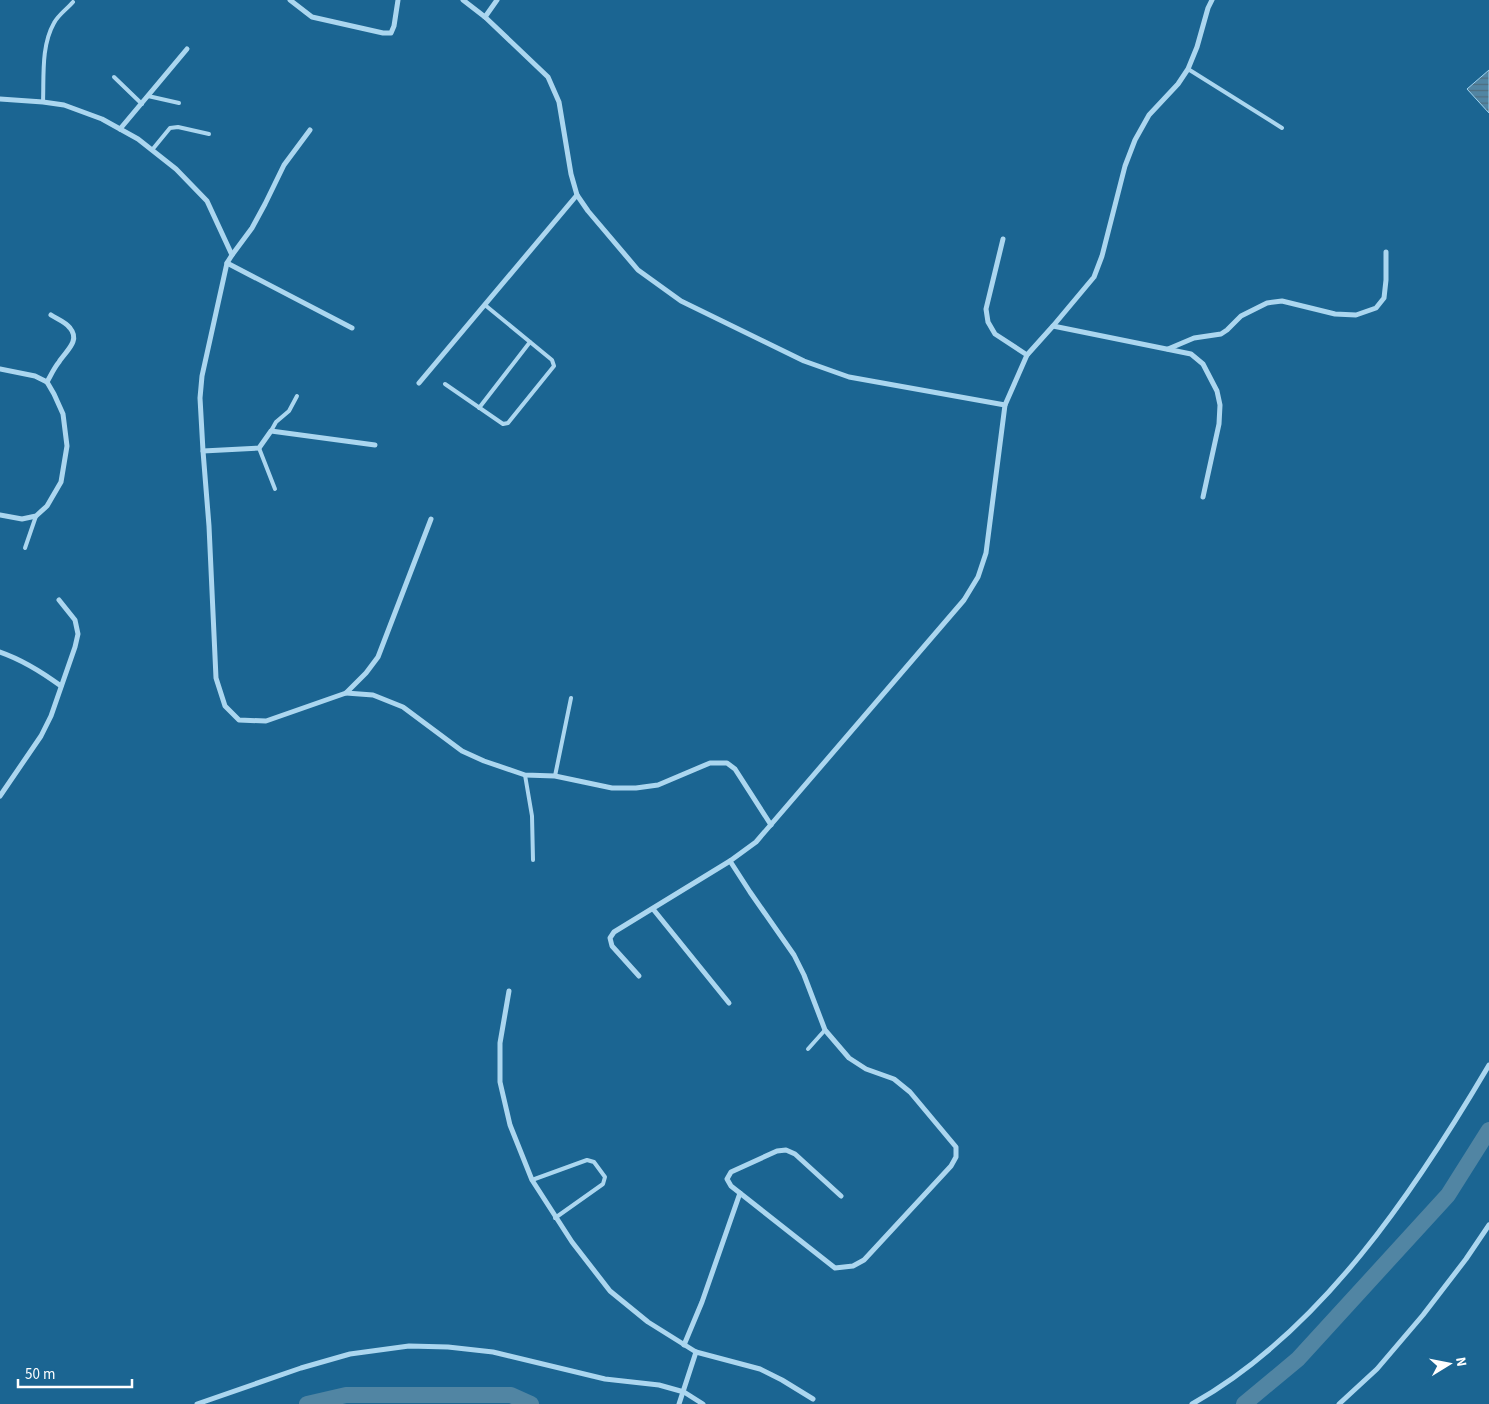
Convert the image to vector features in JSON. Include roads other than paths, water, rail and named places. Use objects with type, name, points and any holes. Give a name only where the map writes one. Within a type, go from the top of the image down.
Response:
[{"type":"street","points":[[290,0],[312,18],[383,33],[391,32],[394,26],[398,0]]},
{"type":"street","points":[[463,0],[486,17],[548,77],[559,102],[571,174],[577,195],[588,211],[638,270],[681,302],[804,361],[849,377],[1005,405]]},
{"type":"street","points":[[486,17],[497,0]]},
{"type":"street","points":[[639,976],[612,946],[610,938],[614,932],[730,861],[756,842],[964,600],[978,577],[986,554],[1005,405],[1027,356],[1094,277],[1102,256],[1125,166],[1136,140],[1149,115],[1178,84],[1188,69],[1212,0]]},
{"type":"street","points":[[120,129],[187,49]]},
{"type":"street","points":[[0,99],[64,105],[94,116],[138,139],[176,169],[207,201],[232,254]]},
{"type":"street","points":[[310,130],[284,166],[252,228],[227,263],[202,376],[200,398],[209,526],[216,678],[225,706],[240,720],[266,721],[346,693],[373,695],[403,706],[462,751],[484,761],[525,774],[555,776],[612,788],[636,788],[658,785],[710,763],[727,763],[735,769],[770,825]]},
{"type":"street","points":[[419,383],[577,195]]},
{"type":"street","points":[[1004,239],[986,309],[988,322],[995,334],[1027,356]]},
{"type":"street","points":[[1168,350],[1194,338],[1220,334],[1227,330],[1241,316],[1267,303],[1282,301],[1335,314],[1356,315],[1376,308],[1384,298],[1386,252]]},
{"type":"street","points":[[227,263],[352,328]]},
{"type":"street","points":[[47,382],[57,364],[68,352],[74,341],[74,333],[70,326],[50,315]]},
{"type":"street","points":[[1053,326],[1191,354],[1203,364],[1217,391],[1220,405],[1219,424],[1203,497]]},
{"type":"street","points":[[0,369],[34,376],[47,382],[63,414],[67,446],[61,482],[47,506],[36,516],[22,519],[0,515]]},
{"type":"street","points":[[203,451],[259,448],[271,431],[375,445]]},
{"type":"street","points":[[346,693],[378,657],[431,519]]},
{"type":"street","points":[[0,796],[51,716],[75,647],[78,634],[75,620],[59,600]]},
{"type":"street","points":[[0,652],[35,668],[62,686]]},
{"type":"street","points":[[730,861],[794,955],[804,975],[825,1030],[849,1058],[866,1069],[894,1079],[910,1092],[956,1147],[956,1157],[950,1166],[864,1260],[853,1266],[835,1268],[730,1186],[728,1179],[731,1172],[777,1150],[786,1150],[795,1154],[841,1196]]},
{"type":"street","points":[[653,909],[729,1003]]},
{"type":"street","points":[[508,991],[500,1043],[500,1082],[510,1125],[532,1180],[572,1242],[610,1292],[648,1322],[696,1352],[760,1369],[813,1399]]},
{"type":"street","points":[[1192,1404],[1210,1394],[1256,1362],[1301,1320],[1348,1271],[1394,1212],[1461,1112],[1489,1065]]},
{"type":"street","points":[[684,1344],[702,1302],[740,1194]]},
{"type":"street","points":[[1338,1404],[1376,1369],[1423,1316],[1489,1226]]},
{"type":"street","points":[[197,1404],[301,1368],[350,1354],[409,1346],[448,1347],[493,1352],[604,1379],[659,1385],[684,1392],[703,1404]]},
{"type":"street","points":[[679,1403],[696,1352]]},
{"type":"lane","points":[[43,102],[46,41],[54,21],[73,2]]},
{"type":"lane","points":[[1188,69],[1282,128]]},
{"type":"lane","points":[[114,78],[142,104]]},
{"type":"lane","points":[[148,96],[179,103]]},
{"type":"lane","points":[[152,150],[170,128],[178,127],[209,134]]},
{"type":"lane","points":[[445,384],[502,424],[508,423],[554,366],[552,360],[485,305]]},
{"type":"lane","points":[[479,408],[530,342]]},
{"type":"lane","points":[[271,431],[276,422],[289,411],[297,396]]},
{"type":"lane","points":[[259,448],[275,489]]},
{"type":"lane","points":[[25,548],[36,516]]},
{"type":"lane","points":[[555,776],[571,698]]},
{"type":"lane","points":[[525,774],[532,816],[533,860]]},
{"type":"lane","points":[[808,1049],[825,1030]]},
{"type":"lane","points":[[532,1180],[587,1160],[594,1162],[605,1177],[603,1184],[555,1218]]},
{"type":"water","points":[[1489,70],[1489,113],[1467,89]]},
{"type":"waterway","points":[[1244,1404],[1298,1359],[1448,1195],[1489,1130]]},
{"type":"waterway","points":[[307,1404],[346,1395],[511,1395],[531,1404]]}]
